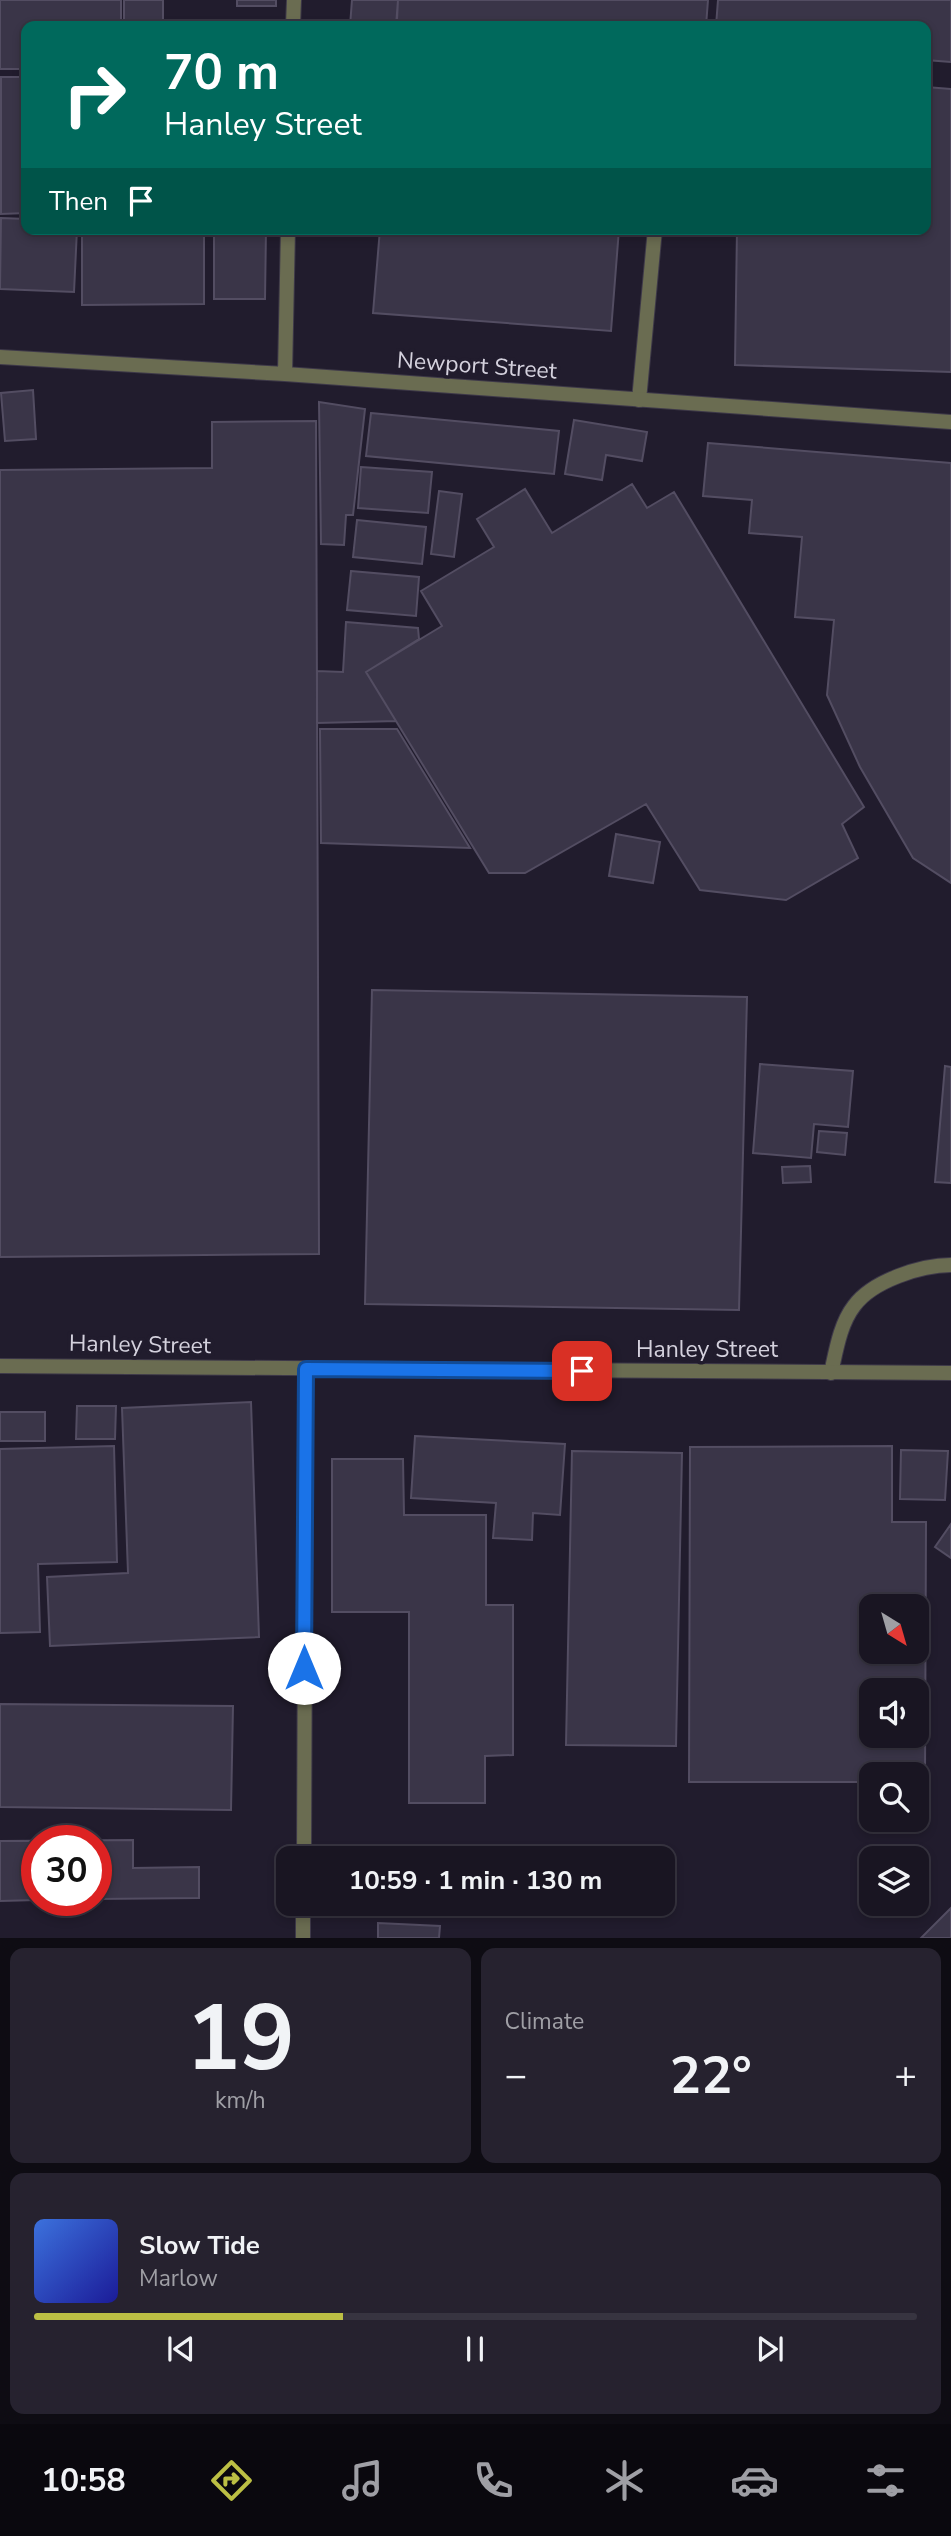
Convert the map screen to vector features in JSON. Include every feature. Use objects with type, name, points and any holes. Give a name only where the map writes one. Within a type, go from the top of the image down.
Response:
[{"type":"street","points":[[293,21],[294,0]]},
{"type":"street","points":[[285,374],[288,235]]},
{"type":"street","points":[[639,400],[654,235]]},
{"type":"street","name":"Newport Street","points":[[0,356],[951,422]]},
{"type":"street","points":[[831,1373],[841,1334],[854,1305],[890,1277],[951,1265]]},
{"type":"street","name":"Hanley Street","points":[[0,1366],[951,1373]]},
{"type":"street","points":[[304,1846],[306,1369]]},
{"type":"street","points":[[303,1916],[303,1937]]},
{"type":"building","points":[[0,0],[121,0],[121,21],[21,21],[21,69],[0,69]]},
{"type":"building","points":[[124,0],[163,0],[163,21],[124,21]]},
{"type":"building","points":[[237,0],[276,0],[276,6],[237,6]]},
{"type":"building","points":[[352,0],[398,0],[396,21],[350,21]]},
{"type":"building","points":[[398,0],[708,0],[706,21],[397,20]]},
{"type":"building","points":[[718,0],[951,0],[951,62],[931,60],[931,21],[716,21]]},
{"type":"building","points":[[1,77],[21,77],[21,213],[1,214]]},
{"type":"building","points":[[931,87],[951,89],[951,372],[735,365],[737,235],[931,235]]},
{"type":"building","points":[[1,218],[21,219],[21,235],[77,235],[74,292],[0,289]]},
{"type":"building","points":[[82,235],[204,235],[204,304],[82,305]]},
{"type":"building","points":[[214,235],[266,235],[265,299],[214,299]]},
{"type":"building","points":[[380,235],[619,235],[611,331],[373,313]]},
{"type":"building","points":[[33,390],[36,439],[5,441],[1,393]]},
{"type":"building","points":[[319,402],[365,409],[353,515],[346,515],[344,545],[321,544]]},
{"type":"building","points":[[371,413],[559,431],[554,474],[366,456]]},
{"type":"building","points":[[574,420],[647,432],[642,461],[606,455],[602,480],[565,474]]},
{"type":"building","points":[[316,421],[319,1254],[0,1257],[0,470],[212,468],[212,422]]},
{"type":"building","points":[[708,443],[951,463],[951,883],[913,858],[860,767],[827,695],[834,620],[795,617],[802,537],[749,533],[752,500],[703,496]]},
{"type":"building","points":[[361,467],[432,472],[428,513],[358,508]]},
{"type":"building","points":[[632,484],[647,508],[674,492],[864,807],[842,824],[858,858],[786,900],[700,890],[646,804],[525,873],[489,873],[366,672],[442,626],[421,591],[494,547],[477,519],[525,489],[552,533]]},
{"type":"building","points":[[439,491],[462,494],[454,557],[431,554]]},
{"type":"building","points":[[357,520],[426,527],[422,564],[353,557]]},
{"type":"building","points":[[351,571],[419,577],[416,616],[347,610]]},
{"type":"building","points":[[346,622],[418,628],[419,639],[366,672],[396,721],[317,723],[317,671],[343,672]]},
{"type":"building","points":[[320,729],[397,729],[470,848],[321,843]]},
{"type":"building","points":[[616,834],[660,842],[653,883],[609,876]]},
{"type":"building","points":[[372,990],[747,997],[739,1310],[365,1304]]},
{"type":"building","points":[[760,1064],[853,1071],[848,1127],[814,1124],[811,1158],[753,1153]]},
{"type":"building","points":[[945,1066],[951,1067],[951,1183],[935,1182]]},
{"type":"building","points":[[819,1131],[847,1133],[845,1155],[817,1152]]},
{"type":"building","points":[[810,1166],[811,1182],[783,1183],[782,1167]]},
{"type":"building","points":[[251,1402],[259,1637],[50,1646],[47,1577],[128,1573],[122,1408]]},
{"type":"building","points":[[77,1406],[116,1406],[115,1439],[76,1439]]},
{"type":"building","points":[[0,1412],[45,1412],[45,1441],[0,1441]]},
{"type":"building","points":[[415,1436],[565,1444],[560,1515],[533,1513],[532,1540],[493,1538],[496,1503],[411,1498]]},
{"type":"building","points":[[114,1446],[117,1562],[38,1564],[40,1632],[0,1633],[0,1449]]},
{"type":"building","points":[[892,1446],[892,1522],[926,1522],[926,1594],[859,1594],[859,1664],[925,1664],[925,1678],[859,1678],[859,1748],[925,1748],[925,1762],[859,1762],[859,1782],[689,1782],[690,1447]]},
{"type":"building","points":[[901,1450],[948,1451],[945,1500],[900,1499]]},
{"type":"building","points":[[572,1451],[682,1453],[676,1746],[566,1745]]},
{"type":"building","points":[[332,1459],[403,1459],[404,1515],[486,1515],[486,1605],[513,1605],[513,1755],[485,1756],[485,1803],[409,1803],[409,1612],[332,1612]]},
{"type":"building","points":[[951,1524],[951,1558],[935,1547]]},
{"type":"building","points":[[0,1704],[233,1706],[231,1810],[0,1807]]},
{"type":"building","points":[[112,1840],[133,1840],[133,1868],[199,1867],[199,1898],[112,1899]]},
{"type":"building","points":[[0,1841],[21,1841],[21,1900],[0,1901]]},
{"type":"building","points":[[951,1908],[951,1938],[921,1938]]},
{"type":"building","points":[[378,1923],[440,1926],[439,1938],[378,1938]]},
{"type":"route","points":[[304,1668],[306,1369],[582,1371]]}]
